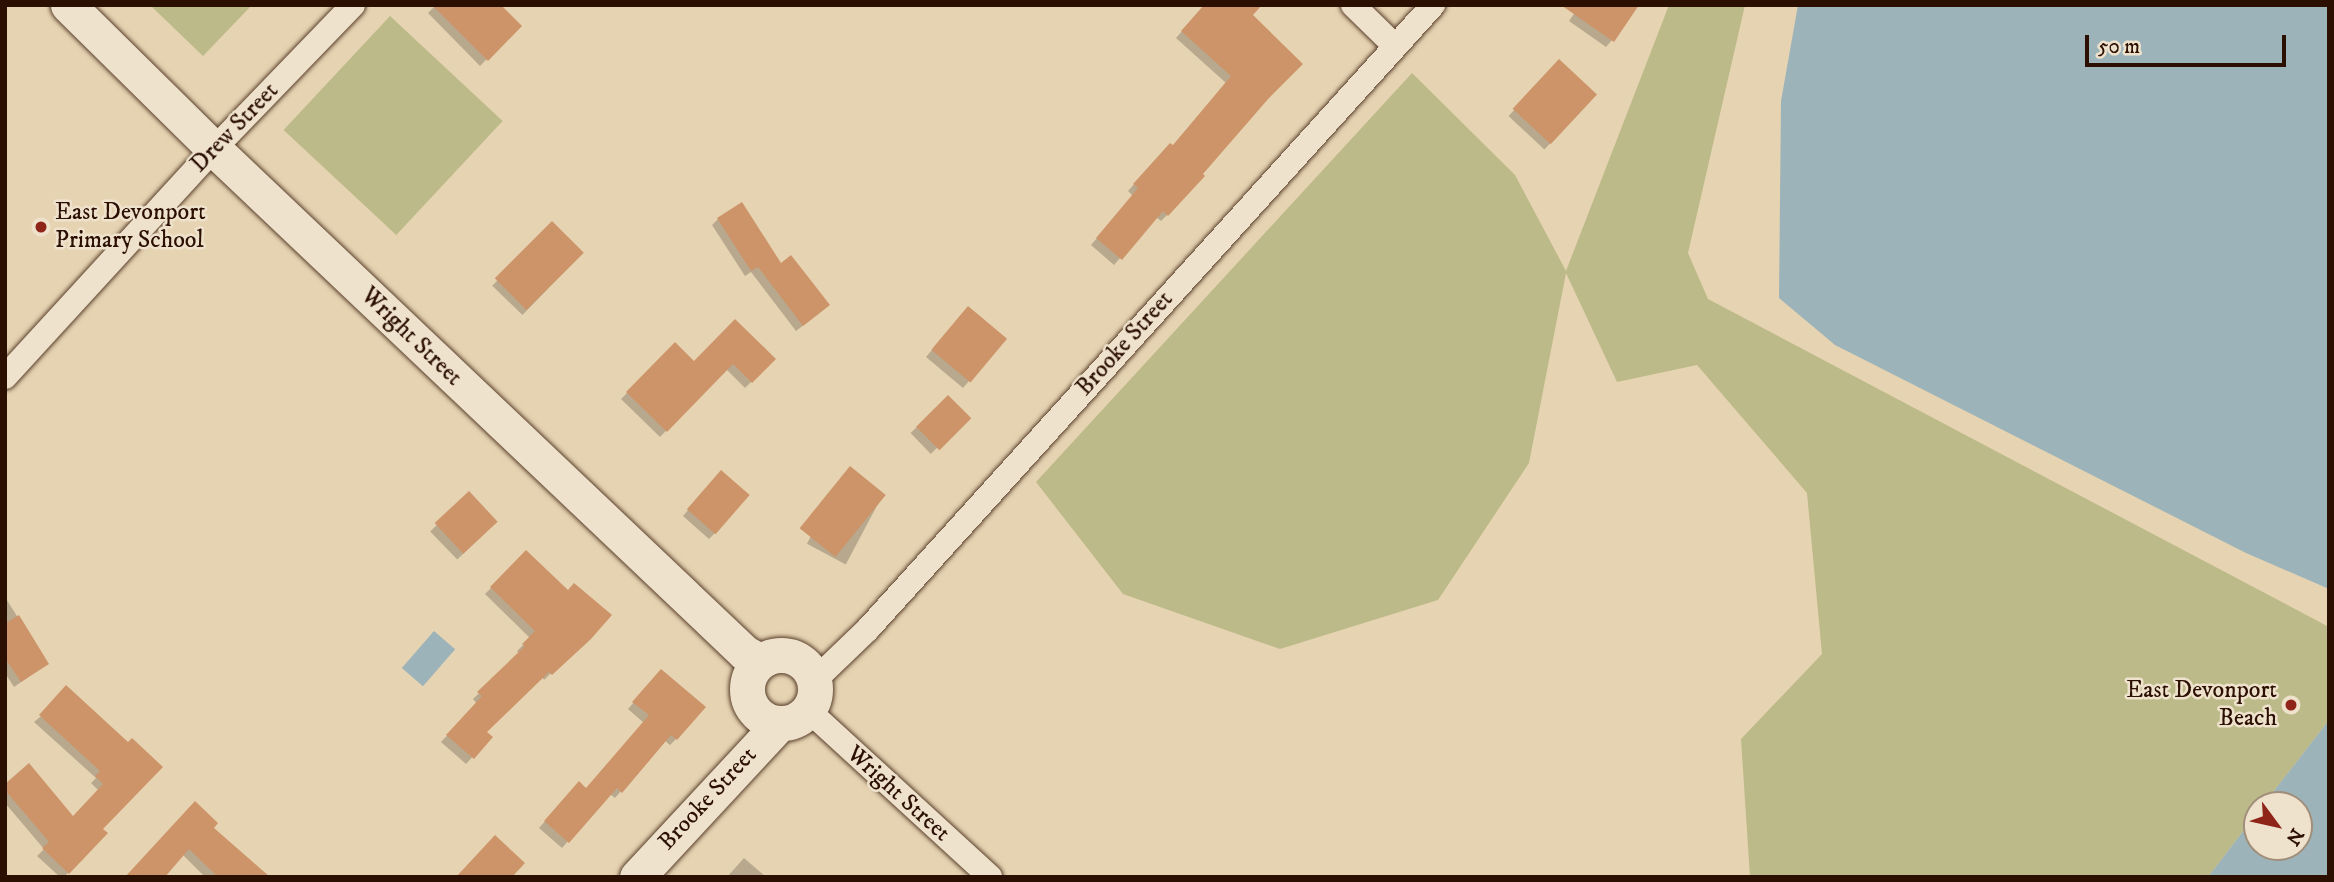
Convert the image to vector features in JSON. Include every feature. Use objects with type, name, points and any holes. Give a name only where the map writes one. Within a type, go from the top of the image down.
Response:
[{"type":"street","name":"Wright Street","points":[[68,5],[214,149],[744,653],[760,661]]},
{"type":"street","name":"Drew Street","points":[[5,377],[214,149],[353,5]]},
{"type":"street","points":[[1353,5],[1395,46]]},
{"type":"street","name":"Brooke Street","points":[[637,877],[801,705],[1433,5]]},
{"type":"street","points":[[781,655],[803,662],[801,705],[760,716],[748,699],[748,678],[760,661],[781,655]]},
{"type":"street","name":"Wright Street","points":[[801,705],[990,877]]},
{"type":"shaded area","points":[[150,5],[252,5],[203,56]]},
{"type":"shaded area","points":[[1669,5],[1745,5],[1688,253],[1708,299],[2329,627],[2329,720],[2274,791],[2243,791],[2243,831],[2208,877],[1750,877],[1741,739],[1822,654],[1807,493],[1697,365],[1617,382],[1566,273],[1529,463],[1438,600],[1280,649],[1123,594],[1036,482],[1412,73],[1515,175],[1566,271]]},
{"type":"shaded area","points":[[390,16],[503,121],[396,235],[284,130]]},
{"type":"water","points":[[1798,5],[2329,5],[2329,589],[2246,553],[1835,345],[1779,298],[1781,101]]},
{"type":"water","points":[[434,631],[455,649],[423,686],[402,668]]},
{"type":"water","points":[[2329,720],[2329,877],[2208,877],[2243,831],[2243,861],[2313,861],[2313,791],[2274,791]]},
{"type":"building","points":[[432,5],[501,5],[522,26],[488,61]]},
{"type":"building","points":[[1204,5],[1262,5],[1253,15],[1303,64],[1269,98],[1203,174],[1205,176],[1168,216],[1163,211],[1122,260],[1096,238],[1138,188],[1133,184],[1170,143],[1173,145],[1231,76],[1181,31]]},
{"type":"building","points":[[1561,5],[1639,5],[1614,42]]},
{"type":"building","points":[[1559,59],[1597,94],[1551,144],[1513,109]]},
{"type":"building","points":[[742,202],[781,263],[791,255],[830,305],[803,326],[758,267],[751,271],[717,218]]},
{"type":"building","points":[[552,221],[584,253],[527,310],[495,278]]},
{"type":"building","points":[[968,306],[1007,339],[970,382],[931,350]]},
{"type":"building","points":[[735,319],[776,359],[752,383],[733,364],[667,432],[626,392],[675,342],[694,361]]},
{"type":"building","points":[[948,395],[971,418],[940,450],[916,427]]},
{"type":"building","points":[[850,466],[886,495],[835,557],[800,528]]},
{"type":"building","points":[[721,470],[750,495],[716,534],[687,509]]},
{"type":"building","points":[[469,491],[498,522],[463,554],[435,523]]},
{"type":"building","points":[[526,550],[568,590],[574,583],[612,615],[591,639],[552,675],[549,672],[487,732],[493,737],[474,759],[446,735],[482,696],[477,692],[525,646],[522,644],[535,631],[490,587]]},
{"type":"building","points":[[19,615],[49,664],[21,682],[5,658],[5,624]]},
{"type":"building","points":[[661,669],[706,707],[677,740],[671,735],[622,793],[617,788],[569,843],[544,821],[579,781],[586,788],[649,715],[632,702]]},
{"type":"building","points":[[66,685],[128,742],[132,738],[163,767],[103,829],[108,833],[69,874],[42,848],[49,842],[5,790],[5,784],[29,763],[73,816],[103,784],[95,776],[100,771],[39,715]]},
{"type":"building","points":[[195,801],[218,823],[214,828],[270,877],[218,877],[189,849],[165,877],[125,877]]},
{"type":"building","points":[[495,835],[525,863],[512,877],[456,877]]},
{"type":"place","name":"East Devonport Primary School","points":[[41,227]]},
{"type":"place","name":"East Devonport Beach","points":[[2291,705]]}]
